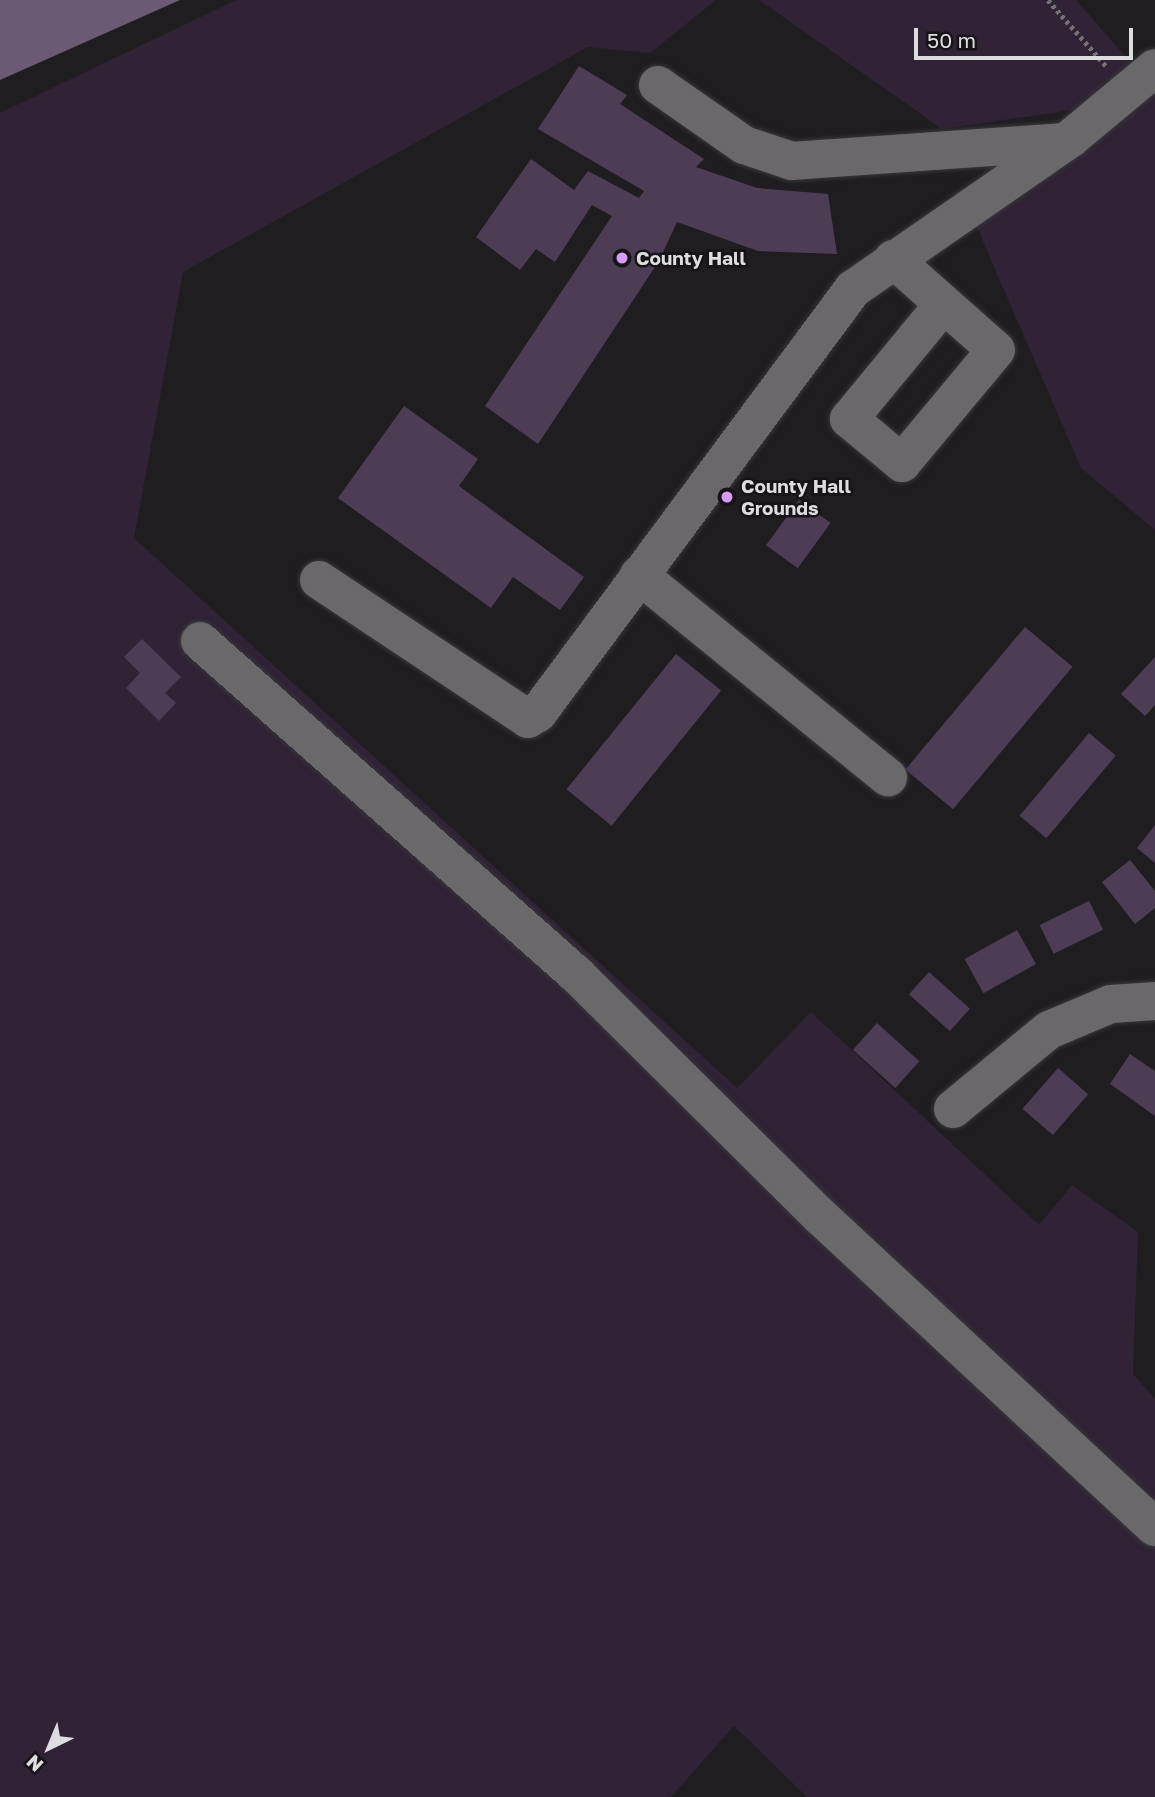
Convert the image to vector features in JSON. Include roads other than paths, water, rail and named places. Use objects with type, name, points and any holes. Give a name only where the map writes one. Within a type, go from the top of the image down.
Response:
[{"type":"street","points":[[319,580],[528,719],[538,713],[853,289],[1066,142],[1143,80]]},
{"type":"street","points":[[658,85],[744,145],[792,161],[1066,142]]},
{"type":"street","points":[[893,259],[943,306]]},
{"type":"street","points":[[639,575],[888,777]]},
{"type":"street","points":[[200,641],[577,975],[820,1216],[1149,1510]]},
{"type":"street","points":[[953,1109],[1049,1030],[1111,1004],[1155,1001]]},
{"type":"place","name":"County Hall","points":[[622,258]]},
{"type":"place","name":"County Hall Grounds","points":[[727,497]]}]
